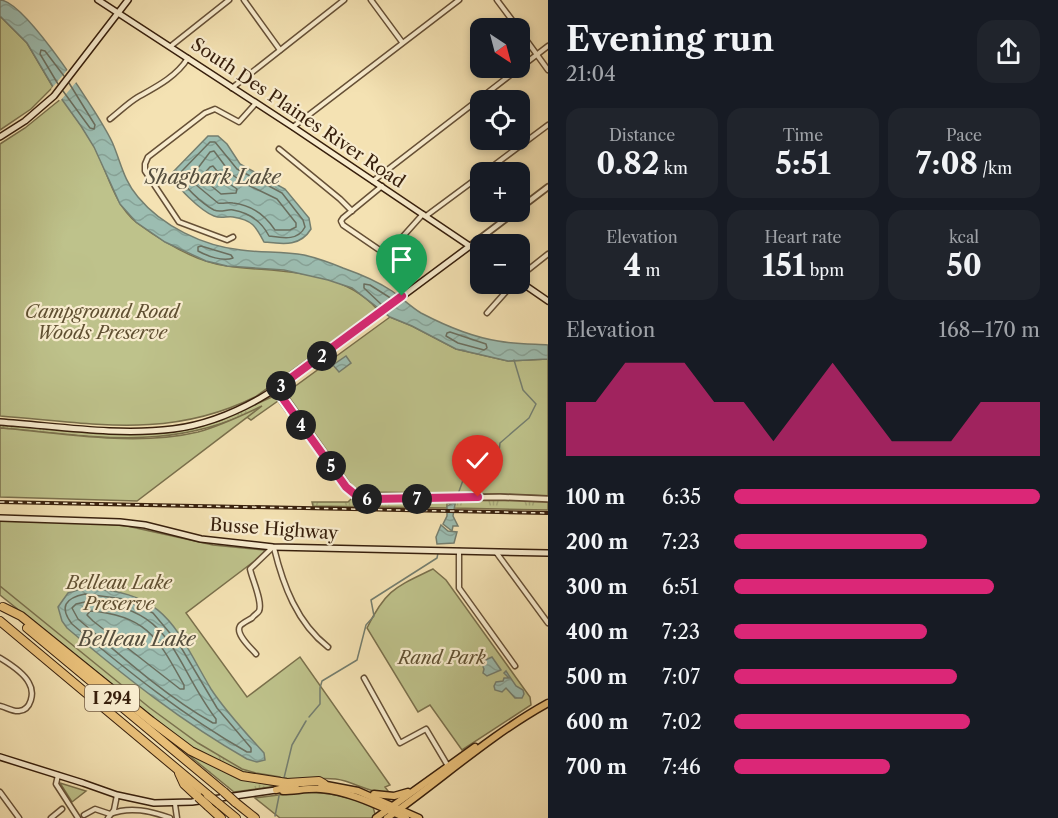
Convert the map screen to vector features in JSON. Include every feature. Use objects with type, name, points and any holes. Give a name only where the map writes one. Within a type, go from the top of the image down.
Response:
[{"type":"highway","points":[[2,606],[21,616],[191,751],[242,776],[268,782],[319,781],[324,784]]},
{"type":"highway","name":"I 294","points":[[2,606],[255,818]]},
{"type":"highway","name":"I 294","points":[[0,621],[236,818]]},
{"type":"highway","points":[[177,769],[184,784],[221,818]]},
{"type":"main road","name":"South Des Plaines River Road","points":[[98,0],[171,46],[470,246]]},
{"type":"main road","points":[[0,137],[25,121],[54,96],[128,0]]},
{"type":"main road","points":[[0,422],[119,431],[174,429],[231,414],[276,389],[470,246]]},
{"type":"main road","points":[[530,287],[548,301]]},
{"type":"main road","name":"Busse Highway","points":[[0,518],[120,522],[145,525],[201,539],[273,547],[548,553]]},
{"type":"main road","points":[[387,818],[427,781],[448,766],[548,703]]},
{"type":"main road","points":[[376,818],[415,798],[491,738]]},
{"type":"main road","points":[[0,757],[117,795],[154,803],[175,804],[292,786],[324,784],[377,795],[394,796],[408,792],[427,781]]},
{"type":"main road","points":[[276,790],[321,789],[364,799],[421,818]]},
{"type":"main road","points":[[350,789],[406,818]]},
{"type":"main road","points":[[415,798],[410,808],[421,818]]},
{"type":"main road","points":[[364,799],[376,808],[378,813],[376,818]]},
{"type":"street","points":[[171,46],[230,0]]},
{"type":"street","points":[[244,0],[280,50]]},
{"type":"street","points":[[232,88],[344,0]]},
{"type":"street","points":[[371,0],[402,42]]},
{"type":"street","points":[[293,127],[459,0]]},
{"type":"street","points":[[497,0],[510,18]]},
{"type":"street","points":[[530,45],[548,70]]},
{"type":"street","points":[[373,181],[548,46]]},
{"type":"street","points":[[110,119],[138,97],[178,72],[188,58]]},
{"type":"street","points":[[233,237],[227,240],[179,222],[146,171],[145,164],[148,157],[205,113],[215,109],[239,122],[256,103]]},
{"type":"street","points":[[498,162],[548,125]]},
{"type":"street","points":[[279,149],[352,211]]},
{"type":"street","points":[[382,186],[342,219],[342,224],[381,250],[389,252],[424,215],[470,183]]},
{"type":"street","points":[[530,200],[548,187]]},
{"type":"street","points":[[486,234],[501,222]]},
{"type":"street","points":[[530,270],[548,254]]},
{"type":"street","points":[[487,313],[504,294]]},
{"type":"street","points":[[276,389],[346,487],[359,497],[548,499]]},
{"type":"street","points":[[256,654],[239,629],[240,625],[260,609],[250,569],[273,547],[280,574],[292,603],[304,621],[328,647]]},
{"type":"street","points":[[459,551],[459,588],[515,666]]},
{"type":"street","points":[[496,552],[548,624]]},
{"type":"street","points":[[0,658],[28,681],[32,688],[29,705],[23,710],[17,712],[0,706]]},
{"type":"street","points":[[363,678],[400,743],[426,729],[448,766]]},
{"type":"street","points":[[59,775],[56,784],[78,818]]},
{"type":"street","points":[[0,792],[18,818]]},
{"type":"street","points":[[109,816],[114,810],[117,795]]},
{"type":"street","points":[[175,804],[177,818]]},
{"type":"street","points":[[51,818],[62,809]]},
{"type":"street","points":[[84,815],[95,809],[109,816]]},
{"type":"street","points":[[109,816],[118,811],[138,810],[170,818]]},
{"type":"green space","points":[[0,16],[27,43],[53,87],[31,109],[0,130]]},
{"type":"green space","name":"Campground Road Woods Preserve","points":[[62,98],[91,141],[117,198],[129,216],[147,230],[191,256],[215,264],[307,274],[326,279],[362,295],[377,309],[255,397],[223,410],[191,419],[160,424],[129,425],[0,416],[0,144],[25,128]]},
{"type":"green space","points":[[390,317],[456,349],[508,361],[548,359],[548,496],[498,494],[443,496],[443,493],[364,492],[352,486],[286,393]]},
{"type":"green space","points":[[274,396],[279,398],[286,412],[278,401],[251,420],[244,415],[213,426],[153,437],[124,438],[0,428],[0,424],[122,434],[164,433],[192,429],[219,421]]},
{"type":"green space","points":[[262,406],[137,501],[0,497],[0,428],[124,439],[174,436],[214,427]]},
{"type":"green space","points":[[353,497],[368,502],[505,499],[548,501],[548,510],[453,508],[455,504],[447,503],[447,508],[313,506],[312,502],[348,502]]},
{"type":"green space","name":"Belleau Lake Preserve","points":[[0,521],[127,526],[213,545],[264,550],[265,553],[186,613],[247,697],[300,657],[390,785],[385,787],[391,795],[345,781],[316,779],[287,781],[286,778],[281,779],[256,773],[242,769],[198,743],[150,708],[0,586]]},
{"type":"green space","name":"Rand Park","points":[[433,569],[446,580],[530,697],[531,705],[462,750],[430,705],[418,712],[367,628],[386,597],[401,585]]},
{"type":"green space","points":[[0,579],[279,775],[281,781],[240,772],[193,749],[0,595]]},
{"type":"green space","points":[[170,740],[217,768],[251,781],[277,786],[234,792]]},
{"type":"green space","points":[[60,783],[86,791],[72,802]]},
{"type":"green space","points":[[302,792],[347,797],[373,807],[375,814],[373,818],[280,818],[255,798]]},
{"type":"water","points":[[0,0],[12,5],[44,39],[79,87],[106,131],[133,191],[159,217],[171,225],[198,239],[227,248],[296,254],[329,262],[380,284],[421,313],[458,330],[498,341],[548,345],[548,359],[508,361],[456,349],[390,317],[352,288],[284,270],[227,266],[206,261],[165,242],[136,222],[120,204],[94,147],[81,126],[53,87],[27,43],[0,16]]},
{"type":"water","name":"Shagbark Lake","points":[[208,136],[218,136],[227,144],[240,164],[285,189],[309,218],[311,229],[307,235],[290,243],[264,242],[256,228],[249,222],[240,218],[214,216],[189,198],[177,184],[172,173]]},
{"type":"water","points":[[346,356],[351,363],[339,372],[333,365]]},
{"type":"water","points":[[455,504],[453,516],[458,526],[453,526],[452,531],[443,524],[447,516],[447,506]]},
{"type":"water","points":[[441,525],[448,531],[457,532],[454,543],[437,544],[436,537]]},
{"type":"water","name":"Belleau Lake","points":[[84,588],[112,591],[134,597],[151,605],[165,616],[187,647],[211,689],[264,753],[265,760],[257,762],[247,759],[199,730],[132,681],[67,628],[62,621],[58,607],[68,593]]},
{"type":"water","points":[[492,657],[501,670],[487,676],[483,673],[481,662]]},
{"type":"water","points":[[506,671],[516,686],[523,690],[522,698],[515,698],[506,688],[502,692],[495,690],[496,682],[509,678],[504,673]]},
{"type":"pier","points":[[69,68],[78,80],[60,101],[51,89]]},
{"type":"waterway","points":[[458,494],[470,467],[484,459],[498,460],[500,443],[529,418],[536,404],[523,390],[514,360]]},
{"type":"waterway","points":[[309,717],[320,704],[322,681],[357,660],[366,625],[374,616],[371,600],[437,558],[438,553]]},
{"type":"waterway","points":[[284,778],[292,745],[306,721]]},
{"type":"waterway","points":[[275,816],[279,796]]},
{"type":"railway","points":[[0,502],[548,513]]},
{"type":"route","points":[[402,296],[276,389],[346,487],[357,496],[371,499],[478,497]]}]
